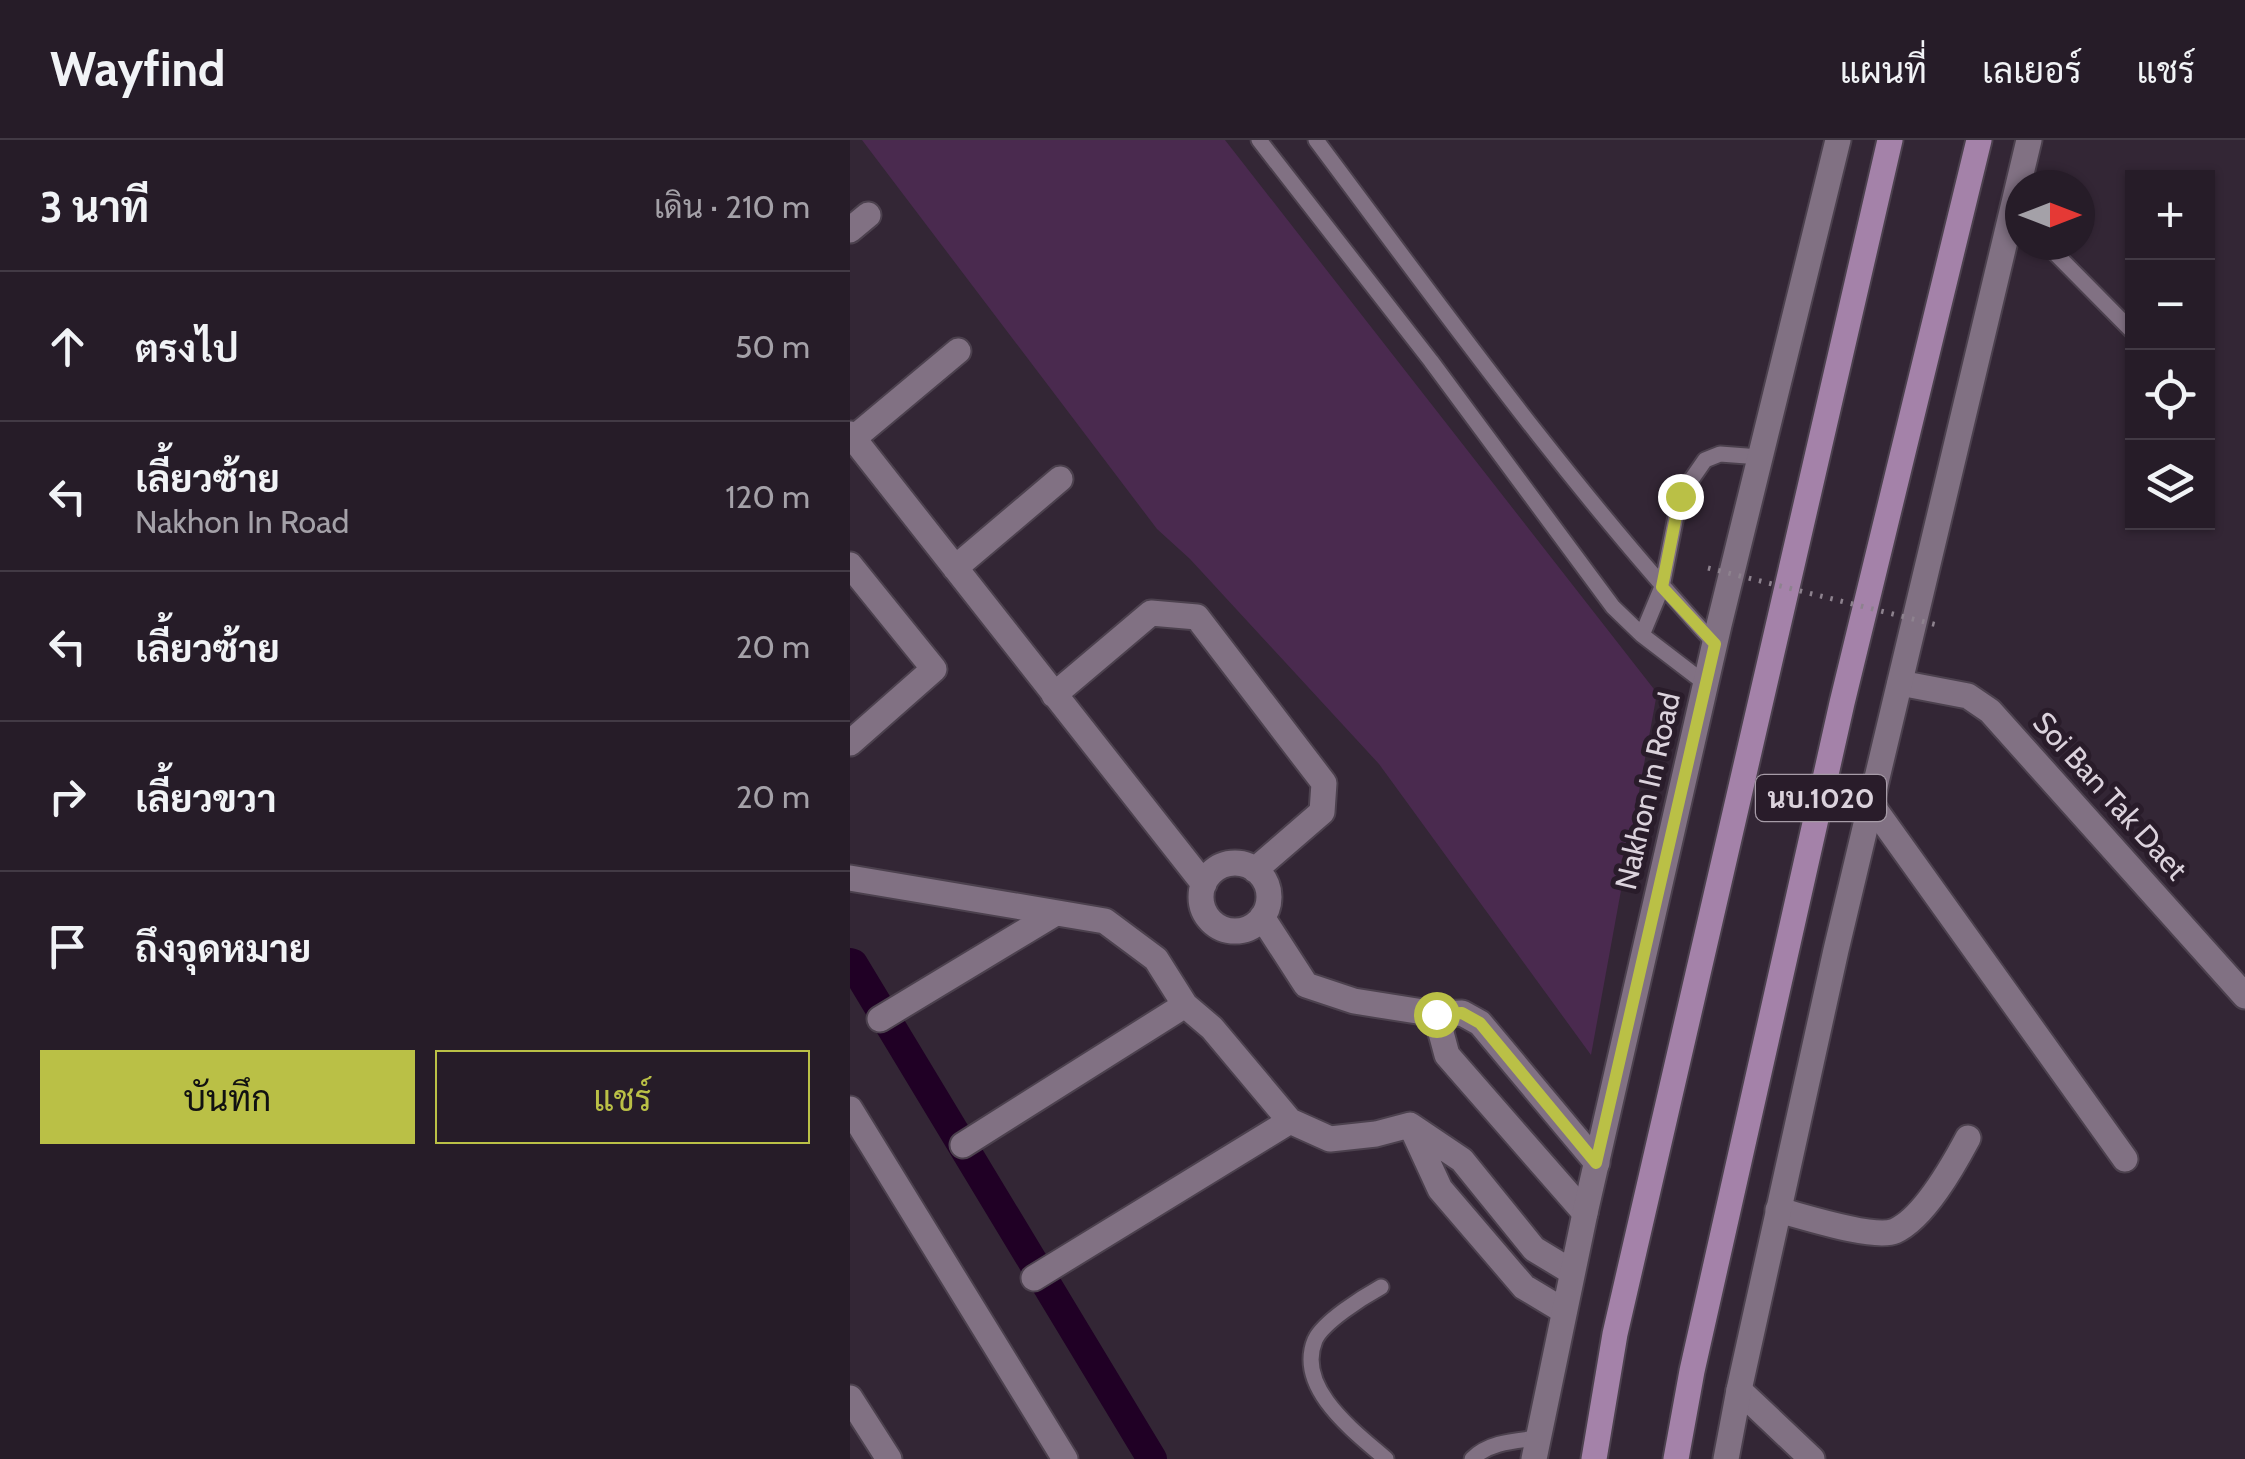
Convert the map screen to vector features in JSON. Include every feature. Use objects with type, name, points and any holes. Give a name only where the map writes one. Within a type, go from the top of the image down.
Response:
[{"type":"main road","name":"นบ.1020","points":[[1594,1459],[1620,1314],[1890,140]]},
{"type":"main road","name":"นบ.1020","points":[[1676,1459],[1692,1371],[1842,703],[1979,140]]},
{"type":"street","name":"Nakhon In Road","points":[[1536,1449],[1596,1163],[1715,644],[1838,140]]},
{"type":"street","name":"นบ.1020","points":[[2024,170],[2029,140]]},
{"type":"street","name":"นบ.1020","points":[[1726,1459],[1778,1210],[1871,804],[2005,258]]},
{"type":"street","points":[[958,352],[852,436],[1204,884]]},
{"type":"street","points":[[954,568],[1060,479]]},
{"type":"street","points":[[850,565],[934,669],[850,743]]},
{"type":"street","points":[[1054,695],[1151,613],[1197,617],[1324,783],[1322,812],[1255,870]]},
{"type":"street","name":"Soi Ban Tak Daet","points":[[1900,683],[1968,696],[1990,711],[2245,996]]},
{"type":"street","points":[[1871,804],[2125,1159]]},
{"type":"street","points":[[1236,863],[1255,870],[1267,887],[1262,917],[1244,930],[1214,924],[1202,905],[1204,884],[1209,875],[1226,864],[1236,863]]},
{"type":"street","points":[[850,878],[1105,921],[1156,958],[1185,1005],[1212,1028],[1290,1122],[1330,1139],[1376,1134],[1410,1125],[1462,1160],[1534,1249],[1572,1272]]},
{"type":"street","points":[[880,1019],[1054,914]]},
{"type":"street","points":[[1262,917],[1306,985],[1354,1001],[1436,1014],[1462,1013],[1480,1023],[1596,1163]]},
{"type":"street","points":[[962,1145],[1185,1005]]},
{"type":"street","points":[[1436,1014],[1447,1055],[1585,1213]]},
{"type":"street","points":[[850,1109],[1065,1459]]},
{"type":"street","points":[[1034,1278],[1290,1122]]},
{"type":"street","points":[[1410,1125],[1440,1189],[1524,1286],[1564,1311]]},
{"type":"street","points":[[1778,1210],[1857,1230],[1893,1232],[1918,1214],[1968,1138]]},
{"type":"street","points":[[1739,1390],[1812,1459]]},
{"type":"street","points":[[850,1398],[889,1459]]},
{"type":"lane","points":[[1259,140],[1431,361],[1613,607],[1642,635],[1706,684]]},
{"type":"lane","points":[[1316,140],[1492,376],[1662,587],[1715,644]]},
{"type":"lane","points":[[2062,260],[2125,324]]},
{"type":"lane","points":[[1642,635],[1662,587],[1680,496],[1705,460],[1720,454],[1760,457]]},
{"type":"lane","points":[[1380,1287],[1324,1329],[1315,1340],[1312,1364],[1318,1391],[1341,1420],[1386,1459]]},
{"type":"lane","points":[[1472,1459],[1500,1443],[1536,1449]]},
{"type":"path","points":[[1708,568],[1940,626]]},
{"type":"shaded area","points":[[862,140],[1225,140],[1657,693],[1591,1055],[1379,764],[1190,559],[1157,529]]},
{"type":"waterway","points":[[850,963],[1152,1459]]},
{"type":"route","points":[[1436,1014],[1462,1013],[1480,1023],[1596,1163],[1715,644],[1662,587],[1680,496]]}]
